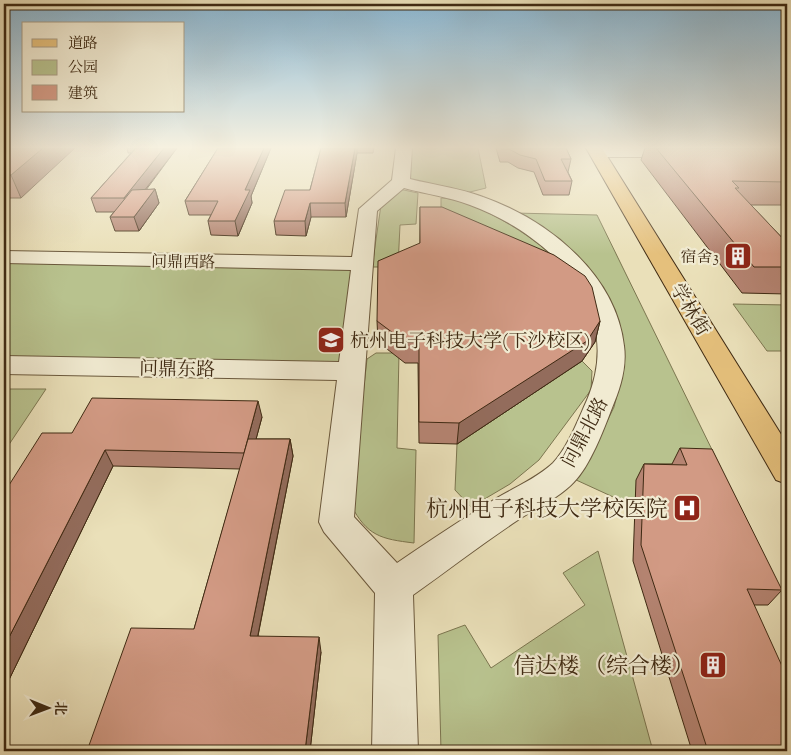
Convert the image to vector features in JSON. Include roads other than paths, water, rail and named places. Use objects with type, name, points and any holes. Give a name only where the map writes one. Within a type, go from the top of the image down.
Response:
[{"type":"main road","name":"学林街","points":[[616,183],[787,471]]},
{"type":"street","points":[[395,751],[394,588],[336,522],[368,209],[399,183]]},
{"type":"street","name":"问鼎北路","points":[[394,588],[481,526],[563,473],[606,397],[613,351],[610,324],[594,291],[578,268],[539,232],[479,201],[406,183]]},
{"type":"street","name":"问鼎西路","points":[[4,257],[362,264]]},
{"type":"street","name":"问鼎东路","points":[[4,365],[350,371]]},
{"type":"place","name":"宿舍3","points":[[738,256]]},
{"type":"place","name":"杭州电子科技大学(下沙校区)","points":[[331,340]]},
{"type":"place","name":"杭州电子科技大学校医院","points":[[687,508]]},
{"type":"place","name":"信达楼 （综合楼）","points":[[713,665]]}]
